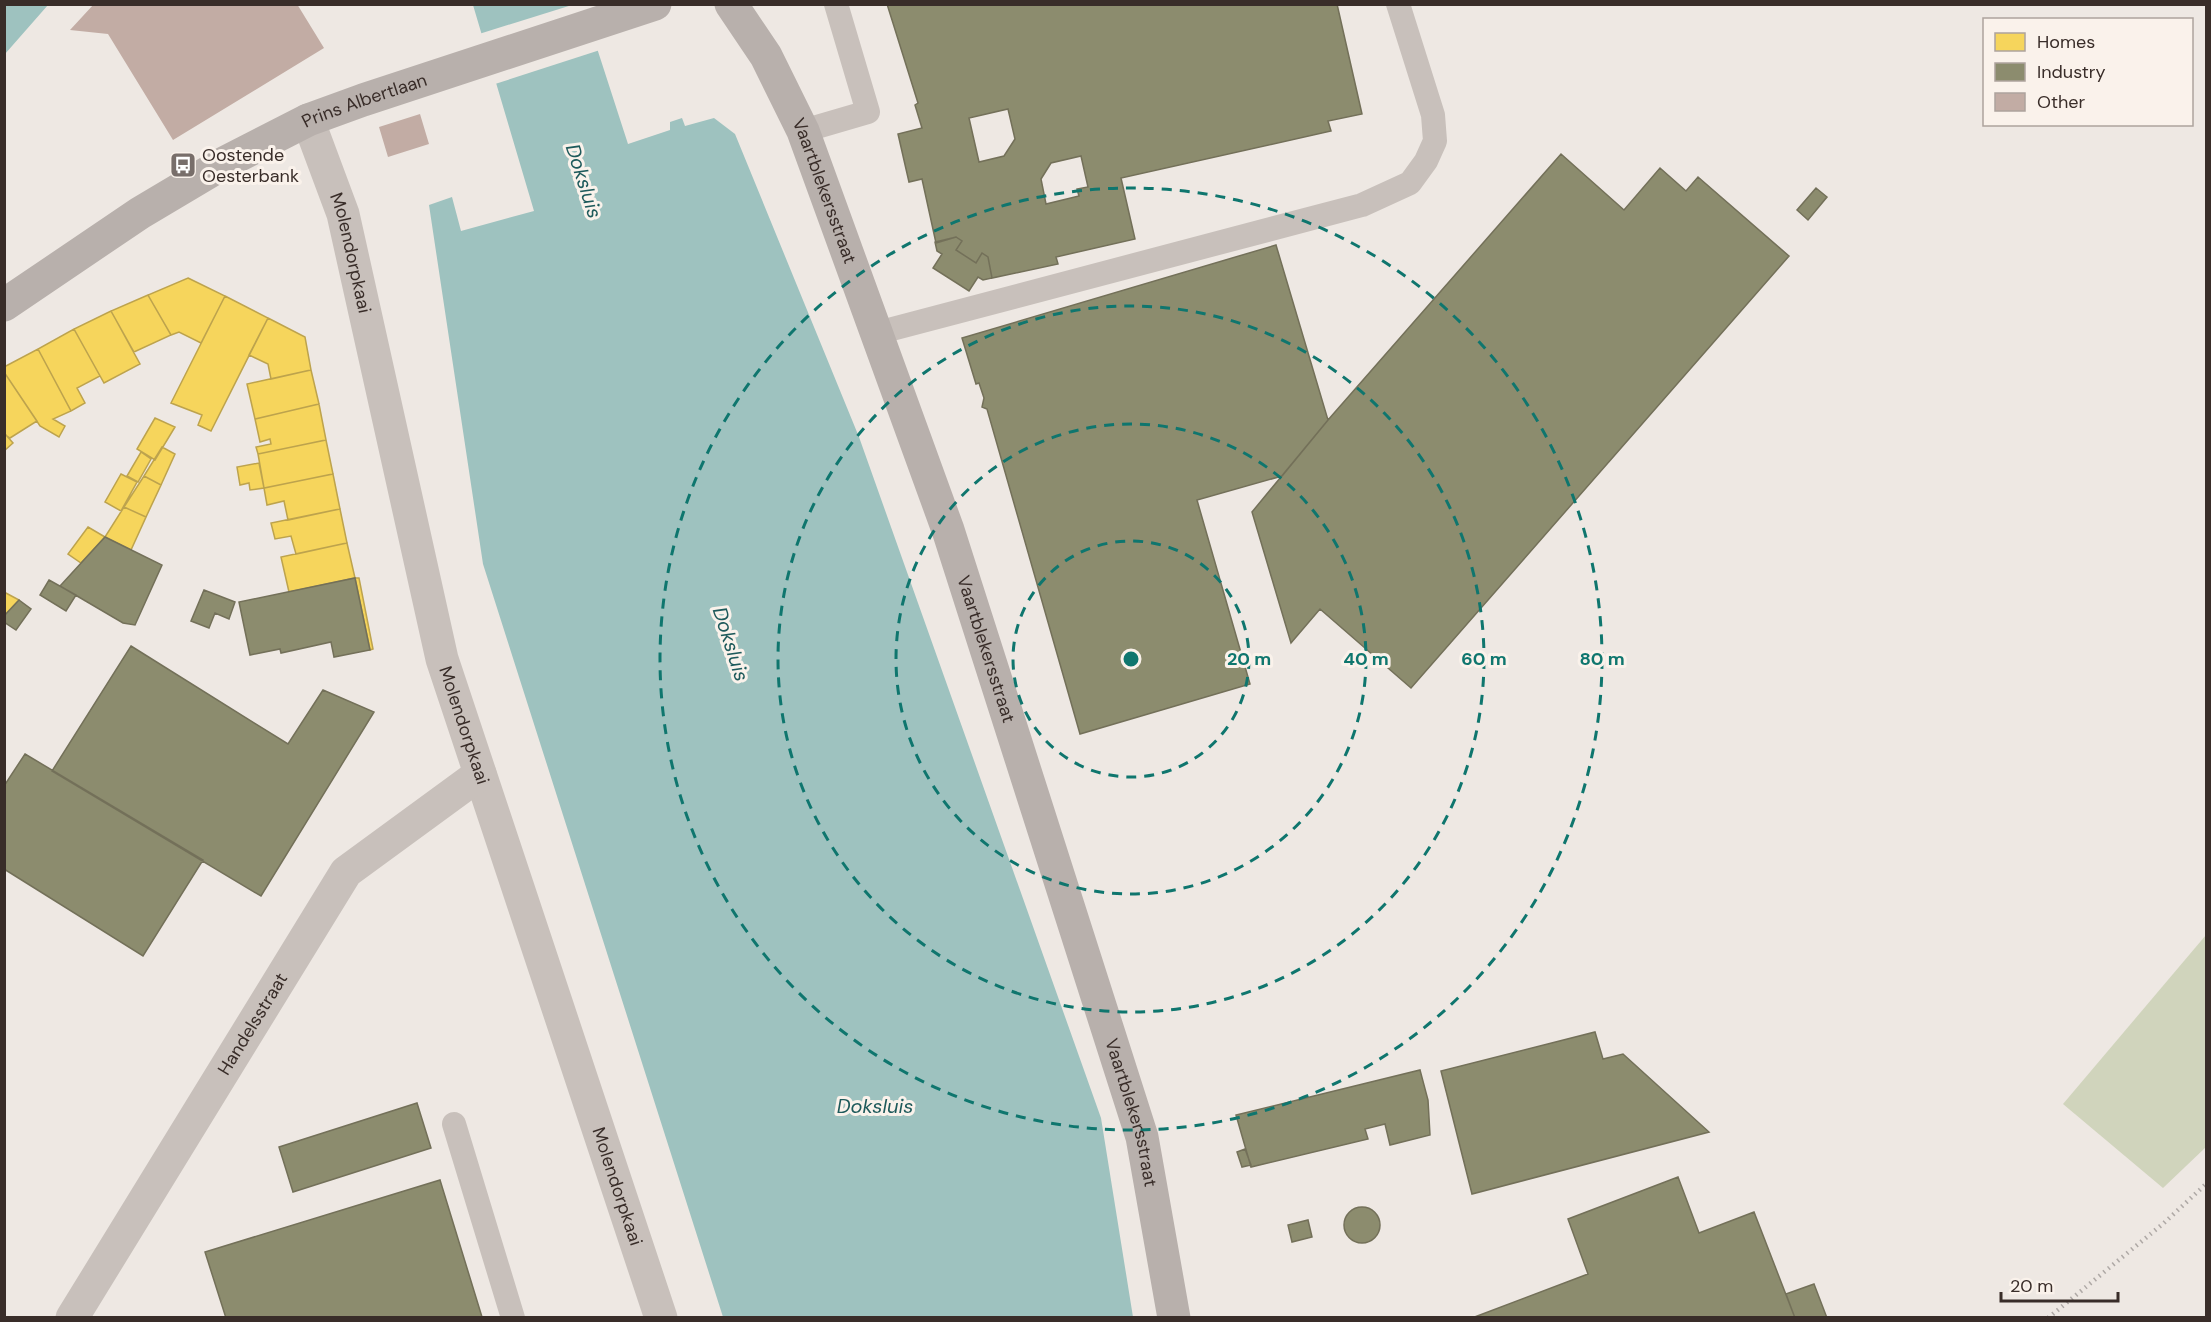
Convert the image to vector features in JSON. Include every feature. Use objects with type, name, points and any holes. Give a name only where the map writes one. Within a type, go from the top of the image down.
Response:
[{"type":"street","name":"Prins Albertlaan","points":[[4,305],[140,213],[224,163],[308,120],[363,99],[655,4]]},
{"type":"street","name":"Vaartblekersstraat","points":[[731,4],[766,56],[803,131],[948,530],[1142,1137],[1174,1317]]},
{"type":"street","name":"Molendorpkaai","points":[[308,120],[343,214],[442,659],[661,1317]]},
{"type":"street","name":"Handelsstraat","points":[[72,1317],[345,872],[480,774]]},
{"type":"lane","points":[[803,131],[868,112],[836,4]]},
{"type":"lane","points":[[877,333],[1362,205],[1410,183],[1426,161],[1435,141],[1433,115],[1398,4]]},
{"type":"lane","points":[[454,1124],[513,1317]]},
{"type":"green space","points":[[2206,935],[2206,1147],[2163,1188],[2063,1104]]},
{"type":"water","points":[[4,5],[48,5],[5,54]]},
{"type":"water","name":"Doksluis","points":[[473,5],[583,5],[628,144],[670,130],[670,122],[682,118],[685,126],[714,118],[735,134],[859,437],[1101,1118],[1133,1317],[723,1317],[483,564],[429,205],[452,197],[461,231],[534,211]]},
{"type":"pier","points":[[586,4],[600,50],[495,84],[479,34],[572,5]]},
{"type":"building: Homes","points":[[188,278],[225,296],[201,343],[179,332],[171,335],[148,295]]},
{"type":"building: Homes","points":[[148,295],[171,335],[134,352],[111,311]]},
{"type":"building: Homes","points":[[225,296],[268,318],[211,431],[198,425],[202,415],[171,403]]},
{"type":"building: Homes","points":[[111,311],[140,364],[104,383],[74,329]]},
{"type":"building: Homes","points":[[268,318],[305,337],[311,370],[271,379],[268,364],[249,355]]},
{"type":"building: Homes","points":[[74,329],[100,376],[77,388],[85,403],[71,411],[38,349]]},
{"type":"building: Homes","points":[[38,349],[71,411],[53,419],[65,426],[59,437],[40,426],[4,372],[4,367]]},
{"type":"building: Homes","points":[[311,370],[319,404],[255,419],[247,384]]},
{"type":"building: Homes","points":[[4,372],[37,421],[10,438],[4,434]]},
{"type":"building: Homes","points":[[319,404],[326,440],[258,454],[256,447],[271,444],[270,439],[260,442],[255,419]]},
{"type":"building: Homes","points":[[155,418],[175,427],[155,460],[137,449]]},
{"type":"building: Homes","points":[[6,435],[13,443],[4,451],[4,436]]},
{"type":"building: Homes","points":[[326,440],[333,474],[264,488],[258,454]]},
{"type":"building: Homes","points":[[162,447],[175,454],[161,485],[144,476]]},
{"type":"building: Homes","points":[[141,452],[151,459],[138,482],[127,476]]},
{"type":"building: Homes","points":[[259,463],[264,488],[250,490],[249,483],[240,485],[237,467]]},
{"type":"building: Homes","points":[[121,474],[137,482],[121,511],[105,502]]},
{"type":"building: Homes","points":[[333,474],[340,509],[288,520],[284,501],[267,505],[264,488]]},
{"type":"building: Homes","points":[[144,476],[161,485],[146,517],[124,507]]},
{"type":"building: Homes","points":[[124,507],[146,517],[131,550],[105,537]]},
{"type":"building: Homes","points":[[340,509],[347,543],[296,554],[291,536],[275,539],[271,523]]},
{"type":"building: Homes","points":[[88,527],[105,537],[81,563],[68,554]]},
{"type":"building: Homes","points":[[347,543],[355,578],[289,592],[281,557]]},
{"type":"building: Homes","points":[[355,578],[359,578],[373,649],[370,650]]},
{"type":"building: Homes","points":[[4,592],[19,600],[4,616]]},
{"type":"building: Industry","points":[[887,4],[1337,4],[1362,114],[1328,121],[1331,131],[1121,178],[1135,239],[1056,257],[1058,264],[992,278],[988,257],[982,253],[976,263],[956,250],[962,241],[956,237],[936,243],[922,179],[909,182],[898,134],[922,128],[915,105],[918,103]],"holes":[[[1008,109],[1015,139],[1004,156],[979,162],[969,118]],[[1081,156],[1088,187],[1077,189],[1079,196],[1046,204],[1041,179],[1051,163]]]},
{"type":"building: Industry","points":[[1561,154],[1624,210],[1660,168],[1686,191],[1698,177],[1789,256],[1411,688],[1320,609],[1291,643],[1252,512],[1328,420]]},
{"type":"building: Industry","points":[[1816,188],[1827,197],[1808,220],[1797,210]]},
{"type":"building: Industry","points":[[956,237],[962,241],[956,250],[976,263],[982,253],[988,257],[992,278],[983,280],[978,277],[969,291],[933,268],[942,254],[937,251],[935,242]]},
{"type":"building: Industry","points":[[1276,245],[1328,420],[1282,476],[1197,500],[1250,684],[1080,734],[987,409],[982,407],[984,398],[979,383],[976,384],[962,338]]},
{"type":"building: Industry","points":[[105,537],[162,565],[135,625],[123,623],[60,586]]},
{"type":"building: Industry","points":[[355,578],[370,650],[334,657],[331,642],[281,653],[280,649],[250,655],[239,602]]},
{"type":"building: Industry","points":[[49,580],[76,595],[66,611],[40,595]]},
{"type":"building: Industry","points":[[204,590],[235,602],[229,619],[215,613],[209,628],[191,621]]},
{"type":"building: Industry","points":[[19,600],[31,609],[16,630],[4,622],[4,616]]},
{"type":"building: Industry","points":[[131,646],[288,744],[323,690],[374,712],[261,896],[52,771]]},
{"type":"building: Industry","points":[[25,754],[203,860],[143,956],[4,869],[4,786]]},
{"type":"building: Industry","points":[[1595,1032],[1603,1059],[1623,1054],[1709,1132],[1472,1194],[1441,1071]]},
{"type":"building: Industry","points":[[1420,1070],[1428,1100],[1430,1135],[1390,1145],[1385,1124],[1365,1129],[1368,1139],[1251,1167],[1236,1115]]},
{"type":"building: Industry","points":[[417,1103],[431,1148],[293,1192],[279,1147]]},
{"type":"building: Industry","points":[[1245,1149],[1251,1165],[1242,1167],[1237,1152]]},
{"type":"building: Industry","points":[[1678,1177],[1699,1233],[1754,1212],[1795,1318],[1472,1318],[1588,1274],[1568,1219]]},
{"type":"building: Industry","points":[[440,1180],[482,1317],[226,1318],[205,1252]]},
{"type":"building: Industry","points":[[1362,1207],[1375,1212],[1380,1225],[1375,1238],[1362,1243],[1349,1238],[1344,1225],[1349,1212]]},
{"type":"building: Industry","points":[[1308,1220],[1312,1237],[1292,1242],[1288,1225]]},
{"type":"building: Industry","points":[[1814,1284],[1827,1318],[1795,1318],[1786,1294]]},
{"type":"building: Other","points":[[94,4],[297,4],[324,48],[173,140],[108,34],[70,30]]},
{"type":"building: Other","points":[[420,114],[429,144],[388,157],[379,127]]},
{"type":"railway","points":[[2048,1318],[2164,1223],[2206,1184]]},
{"type":"place","name":"Oostende Oesterbank","points":[[183,165]]}]
